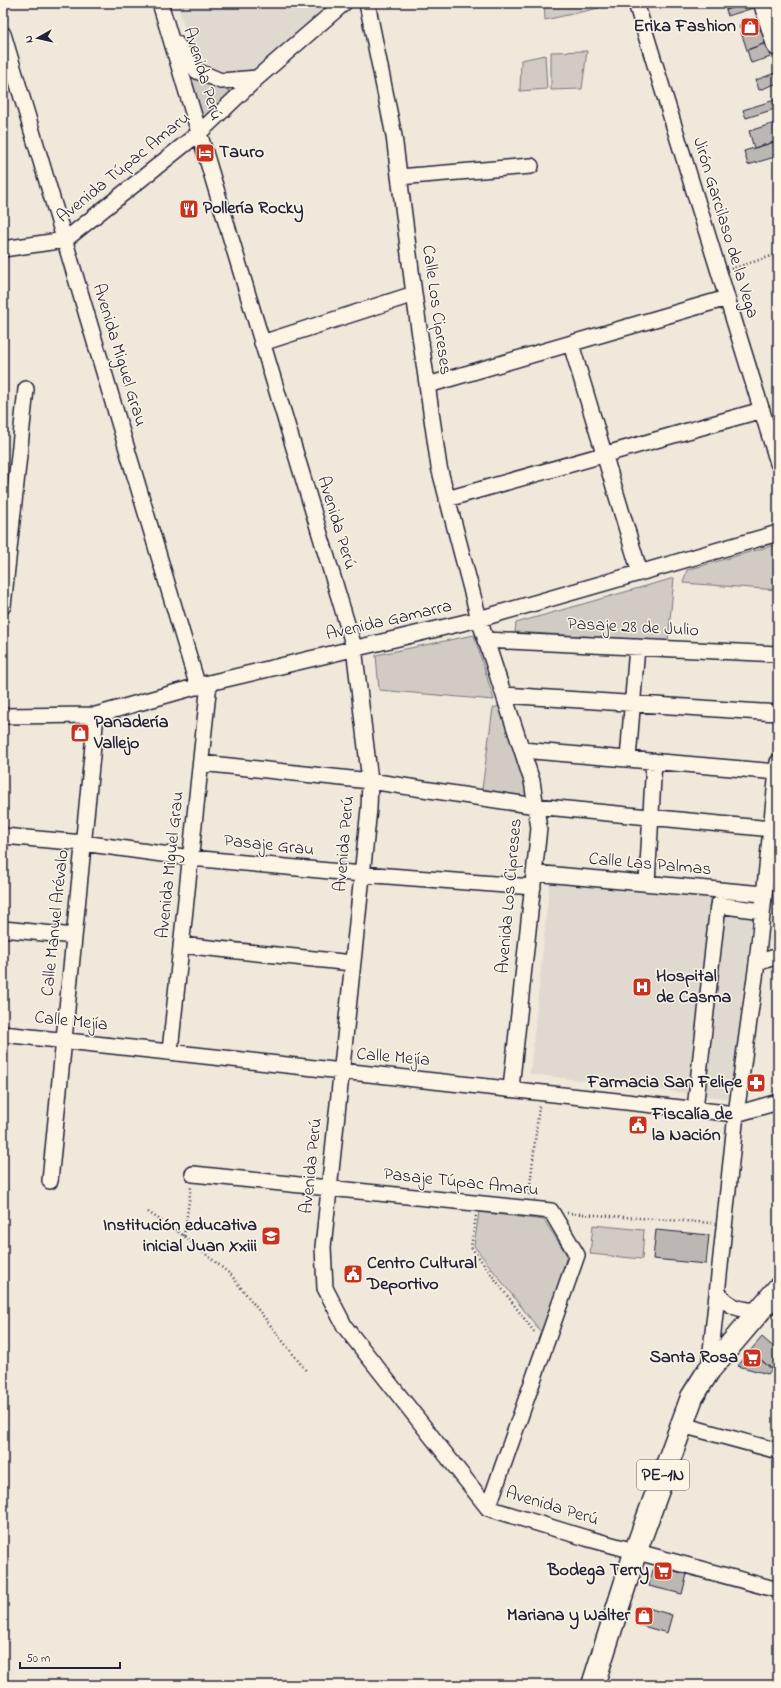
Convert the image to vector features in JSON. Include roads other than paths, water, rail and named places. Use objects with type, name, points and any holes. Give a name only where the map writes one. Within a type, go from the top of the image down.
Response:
[{"type":"highway","points":[[765,3],[778,45]]},
{"type":"highway","name":"PE-1N","points":[[593,1685],[636,1550],[692,1397],[709,1370],[760,1312],[778,1289]]},
{"type":"street","name":"Avenida Perú","points":[[160,3],[354,648],[370,781],[362,874],[323,1247],[325,1288],[345,1327],[488,1508],[586,1538],[636,1550],[778,1590]]},
{"type":"street","name":"Avenida Túpac Amaru","points":[[3,249],[65,240],[200,132],[258,78],[344,3]]},
{"type":"street","name":"Calle Los Cipreses","points":[[367,3],[394,136],[414,294],[439,467],[478,619]]},
{"type":"street","name":"Jirón Garcilaso de la Vega","points":[[636,3],[778,463]]},
{"type":"street","name":"Avenida Miguel Grau","points":[[3,34],[65,240],[204,685],[201,763],[170,1051]]},
{"type":"street","points":[[169,35],[198,71],[221,81],[258,78]]},
{"type":"street","points":[[399,177],[531,166]]},
{"type":"street","points":[[262,343],[414,294]]},
{"type":"street","points":[[428,386],[727,298]]},
{"type":"street","points":[[571,344],[640,573]]},
{"type":"street","points":[[3,606],[7,533],[26,389]]},
{"type":"street","points":[[447,500],[762,410]]},
{"type":"street","name":"Avenida Gamarra","points":[[3,716],[96,715],[204,685],[478,619],[778,533]]},
{"type":"street","name":"Avenida Los Cipreses","points":[[478,619],[532,781],[539,828],[511,1088]]},
{"type":"street","name":"Pasaje 28 de Julio","points":[[485,640],[778,654]]},
{"type":"street","points":[[628,759],[637,647]]},
{"type":"street","points":[[504,695],[778,714]]},
{"type":"street","name":"Calle Manuel Arévalo","points":[[50,1182],[96,715]]},
{"type":"street","points":[[522,750],[654,761],[778,766],[756,963],[736,1114],[709,1370]]},
{"type":"street","points":[[647,883],[654,761]]},
{"type":"street","points":[[201,763],[370,781],[536,806],[771,829]]},
{"type":"street","name":"Pasaje Grau","points":[[3,836],[83,843],[191,858],[362,874],[533,880]]},
{"type":"street","name":"Calle Las Palmas","points":[[533,880],[647,883],[764,894]]},
{"type":"street","points":[[695,1109],[718,905],[762,911]]},
{"type":"street","points":[[3,929],[74,936]]},
{"type":"street","points":[[181,945],[352,963]]},
{"type":"street","points":[[756,963],[778,956]]},
{"type":"street","name":"Calle Mejía","points":[[3,1034],[170,1051],[341,1072],[540,1091],[736,1114],[778,1102]]},
{"type":"street","name":"Pasaje Túpac Amaru","points":[[193,1174],[551,1212],[577,1255],[488,1508]]},
{"type":"street","points":[[718,1292],[726,1303],[732,1306],[760,1312]]},
{"type":"street","points":[[682,1425],[778,1451]]},
{"type":"place","name":"Erika Fashion","points":[[750,27]]},
{"type":"place","name":"Tauro","points":[[205,153]]},
{"type":"place","name":"Pollería Rocky","points":[[189,209]]},
{"type":"place","name":"Panadería Vallejo","points":[[80,733]]},
{"type":"place","name":"Hospital de Casma","points":[[642,987]]},
{"type":"place","name":"Farmacia San Felipe","points":[[756,1083]]},
{"type":"place","name":"Fiscalía de la Nación","points":[[638,1125]]},
{"type":"place","name":"Institución educativa inicial Juan Xxiii","points":[[271,1236]]},
{"type":"place","name":"Centro Cultural Deportivo","points":[[353,1274]]},
{"type":"place","name":"Santa Rosa","points":[[752,1358]]},
{"type":"place","name":"Bodega Terry","points":[[663,1571]]},
{"type":"place","name":"Mariana y Walter","points":[[644,1616]]}]
